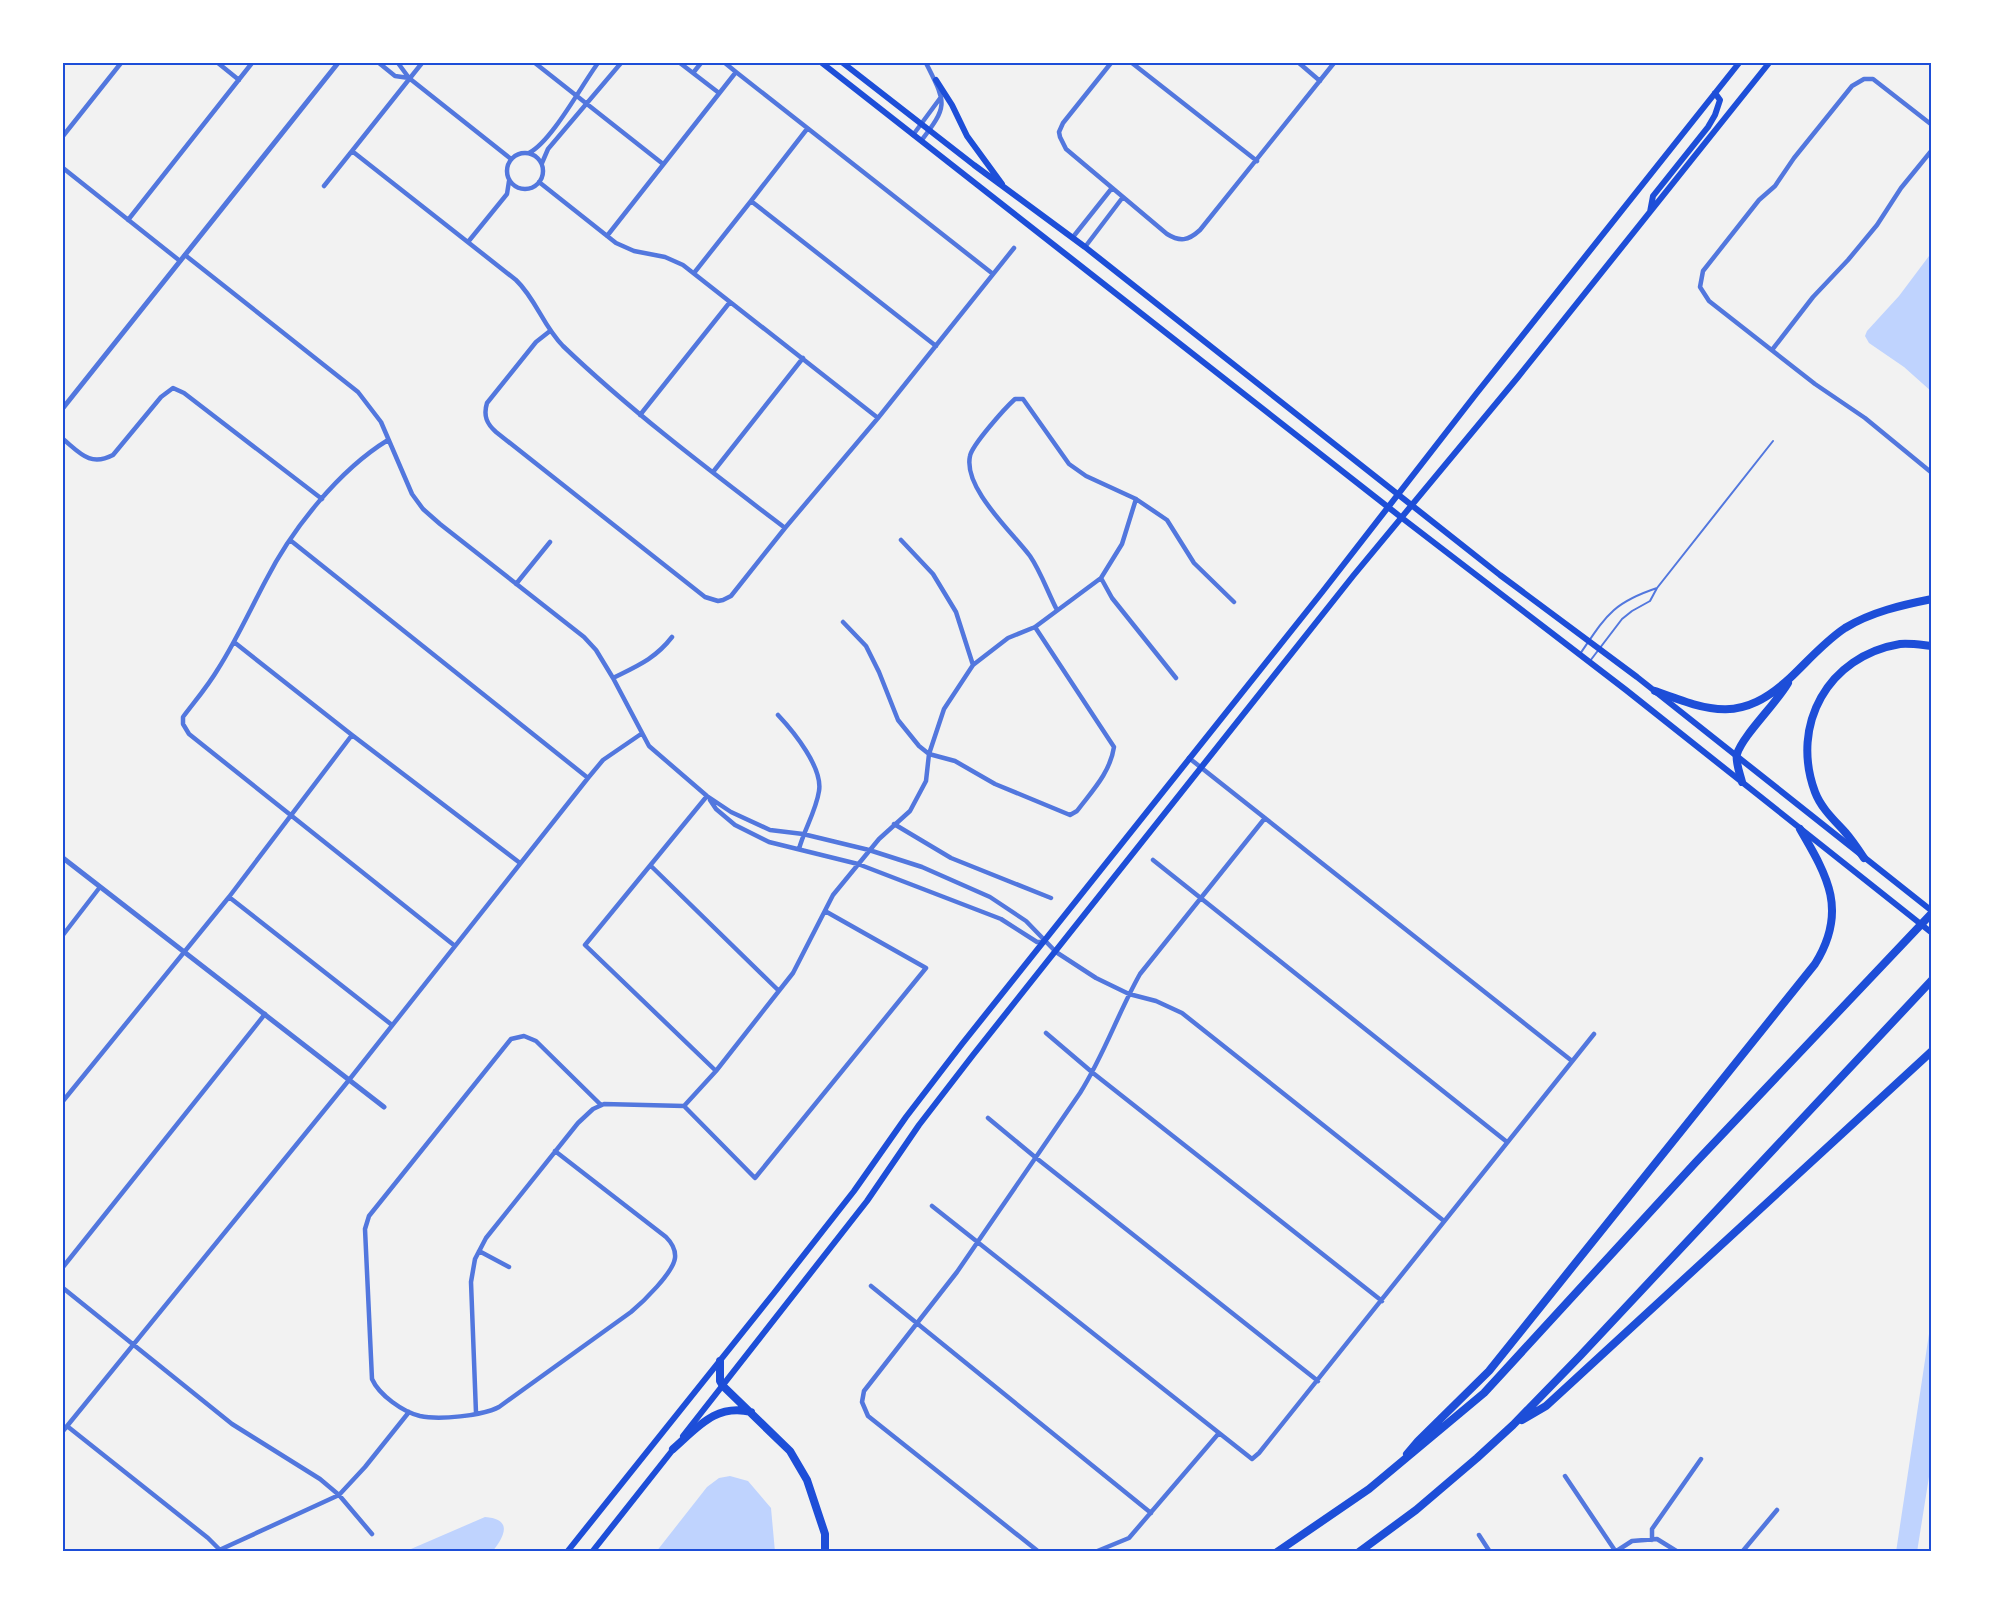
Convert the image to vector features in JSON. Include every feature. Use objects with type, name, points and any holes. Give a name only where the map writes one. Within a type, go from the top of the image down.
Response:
[{"type":"highway","points":[[1742,782],[1736,756],[1744,741],[1779,698],[1792,676],[1804,662],[1824,644],[1862,618],[1906,604],[1932,599]]},
{"type":"highway","points":[[1864,858],[1846,833],[1827,813],[1815,794],[1807,763],[1808,733],[1813,716],[1828,686],[1839,674],[1862,657],[1901,644],[1932,646]]},
{"type":"highway","points":[[1655,691],[1717,711],[1736,709],[1757,703],[1792,676]]},
{"type":"highway","points":[[1395,1468],[1418,1441],[1489,1371],[1815,964],[1829,936],[1832,907],[1827,877],[1800,829]]},
{"type":"highway","points":[[1277,1552],[1314,1528],[1395,1468],[1484,1393],[1696,1162],[1932,912]]},
{"type":"highway","points":[[1359,1552],[1416,1510],[1513,1425],[1932,980]]},
{"type":"highway","points":[[1513,1425],[1546,1406],[1562,1392],[1932,1051]]},
{"type":"highway","points":[[720,1361],[720,1381],[723,1386],[790,1451],[807,1480],[825,1534],[825,1552]]},
{"type":"highway","points":[[673,1449],[705,1420],[723,1411],[740,1409],[752,1412]]},
{"type":"main road","points":[[843,63],[1006,189],[1073,237],[1500,575],[1655,691],[1932,912]]},
{"type":"main road","points":[[567,1552],[854,1191],[941,1072],[1739,63]]},
{"type":"main road","points":[[592,1552],[867,1202],[960,1072],[1311,629],[1518,377],[1769,63]]},
{"type":"main road","points":[[825,64],[1932,933]]},
{"type":"main road","points":[[936,80],[952,105],[967,136],[1006,189]]},
{"type":"main road","points":[[1650,212],[1653,196],[1688,154],[1715,115],[1720,100],[1715,93]]},
{"type":"main road","points":[[1300,620],[1311,629]]},
{"type":"street","points":[[63,136],[121,63]]},
{"type":"street","points":[[218,63],[239,80]]},
{"type":"street","points":[[128,220],[252,63]]},
{"type":"street","points":[[63,408],[338,63]]},
{"type":"street","points":[[378,63],[394,76],[409,78]]},
{"type":"street","points":[[398,63],[409,78],[511,159]]},
{"type":"street","points":[[324,186],[422,63]]},
{"type":"street","points":[[536,63],[663,164]]},
{"type":"street","points":[[529,153],[541,144],[570,107],[598,63]]},
{"type":"street","points":[[468,242],[507,194],[520,188],[532,187],[539,182],[543,173],[542,163],[548,149],[621,63]]},
{"type":"street","points":[[680,63],[719,93]]},
{"type":"street","points":[[693,73],[701,63]]},
{"type":"street","points":[[725,63],[993,274]]},
{"type":"street","points":[[921,141],[941,112],[941,97],[936,80],[926,63]]},
{"type":"street","points":[[1111,63],[1069,114],[1059,132],[1062,143],[1065,149],[1167,234],[1174,238],[1187,239],[1200,230],[1334,63]]},
{"type":"street","points":[[1132,63],[1257,161]]},
{"type":"street","points":[[1299,63],[1320,81]]},
{"type":"street","points":[[607,236],[736,72]]},
{"type":"street","points":[[1932,124],[1873,79],[1864,79],[1852,86],[1774,186],[1759,200],[1703,271],[1700,287],[1704,295],[1772,350],[1864,418],[1932,473]]},
{"type":"street","points":[[913,135],[941,97]]},
{"type":"street","points":[[694,273],[807,129]]},
{"type":"street","points":[[1772,350],[1813,297],[1848,261],[1877,225],[1901,188],[1932,150]]},
{"type":"street","points":[[352,151],[522,286],[550,331],[605,385],[785,528]]},
{"type":"street","points":[[507,194],[509,180],[507,169],[511,159],[520,153],[529,153],[542,163]]},
{"type":"street","points":[[63,168],[180,261]]},
{"type":"street","points":[[509,180],[520,188]]},
{"type":"street","points":[[539,182],[607,236],[625,247],[674,260],[694,273],[878,418]]},
{"type":"street","points":[[1073,237],[1112,188]]},
{"type":"street","points":[[1085,247],[1123,197]]},
{"type":"street","points":[[751,201],[936,346]]},
{"type":"street","points":[[550,331],[536,342],[487,403],[486,421],[496,432],[705,597],[712,600],[723,600],[731,596],[1014,248]]},
{"type":"street","points":[[185,255],[358,392],[381,422],[412,494],[423,509],[584,637],[596,650],[613,678],[641,734],[655,752],[707,796],[731,812],[770,830],[803,834],[869,850],[921,867],[990,897],[1026,921],[1056,952],[1096,978],[1129,994],[1156,1001],[1182,1013],[1444,1221]]},
{"type":"street","points":[[640,415],[730,302]]},
{"type":"street","points":[[713,472],[802,358]]},
{"type":"street","points":[[63,439],[86,457],[95,461],[104,460],[113,455],[161,397],[173,388],[184,393],[322,499]]},
{"type":"street","points":[[1057,610],[1032,558],[979,491],[969,470],[970,454],[1004,409],[1015,399],[1023,399],[1069,464],[1086,476],[1136,499],[1167,520],[1194,563],[1234,602]]},
{"type":"street","points":[[388,440],[367,453],[350,468],[290,540],[218,670],[183,717],[183,724],[189,734],[454,946]]},
{"type":"street","points":[[684,1106],[716,1071],[794,973],[832,895],[869,850],[910,811],[926,781],[929,754],[944,709],[973,665],[1008,638],[1035,627],[1101,578],[1122,544],[1136,499]]},
{"type":"street","points":[[290,540],[588,778]]},
{"type":"street","points":[[901,540],[933,574],[956,612],[973,665]]},
{"type":"street","points":[[516,584],[550,542]]},
{"type":"street","points":[[1101,578],[1112,598],[1176,678]]},
{"type":"street","points":[[843,622],[866,646],[898,720],[919,746],[929,754],[955,761],[995,784],[1070,815],[1077,811],[1105,773],[1112,759],[1113,747],[1035,627]]},
{"type":"street","points":[[613,678],[659,653],[672,637]]},
{"type":"street","points":[[234,642],[520,863]]},
{"type":"street","points":[[778,716],[796,734],[820,780],[819,794],[799,849]]},
{"type":"street","points":[[63,1431],[349,1080],[588,778],[603,760],[641,734]]},
{"type":"street","points":[[63,1101],[229,897],[352,735]]},
{"type":"street","points":[[1189,758],[1572,1061]]},
{"type":"street","points":[[707,796],[716,809],[735,825],[770,842],[858,864],[1001,919],[1037,942],[1044,942]]},
{"type":"street","points":[[707,796],[585,945],[716,1071]]},
{"type":"street","points":[[1039,1552],[868,1416],[862,1402],[864,1391],[977,1242],[1093,1073],[1140,974],[1265,818]]},
{"type":"street","points":[[894,824],[951,858],[1051,898]]},
{"type":"street","points":[[63,858],[384,1107]]},
{"type":"street","points":[[1153,860],[1508,1142]]},
{"type":"street","points":[[651,866],[779,991]]},
{"type":"street","points":[[63,934],[100,888]]},
{"type":"street","points":[[229,897],[392,1025]]},
{"type":"street","points":[[476,1413],[471,1282],[479,1251],[583,1117],[601,1105],[616,1103],[684,1106],[755,1178],[926,968],[825,911]]},
{"type":"street","points":[[63,1267],[265,1014]]},
{"type":"street","points":[[1046,1034],[1382,1301]]},
{"type":"street","points":[[932,1206],[1252,1459],[1259,1454],[1318,1381],[1594,1034]]},
{"type":"street","points":[[555,1151],[666,1237],[673,1245],[676,1255],[672,1267],[631,1312],[504,1404],[488,1412],[427,1417],[409,1412],[381,1392],[372,1379],[366,1222],[507,1042],[520,1036],[531,1038],[601,1105]]},
{"type":"street","points":[[988,1118],[1318,1381]]},
{"type":"street","points":[[479,1251],[509,1267]]},
{"type":"street","points":[[871,1286],[1151,1513]]},
{"type":"street","points":[[63,1288],[232,1424],[320,1479],[339,1495],[372,1534]]},
{"type":"street","points":[[67,1426],[208,1538],[218,1551],[339,1495],[409,1412]]},
{"type":"street","points":[[1095,1552],[1129,1538],[1219,1433]]},
{"type":"street","points":[[1652,1540],[1652,1529],[1701,1459]]},
{"type":"street","points":[[1565,1476],[1615,1552],[1632,1541],[1657,1539],[1678,1552]]},
{"type":"street","points":[[1742,1552],[1777,1510]]},
{"type":"street","points":[[1479,1535],[1490,1552]]},
{"type":"lane","points":[[1589,662],[1622,619],[1650,601],[1657,588],[1773,441]]},
{"type":"lane","points":[[1580,655],[1618,605],[1634,596],[1657,588]]},
{"type":"water","points":[[1932,252],[1932,392],[1904,367],[1869,343],[1865,336]]},
{"type":"water","points":[[1932,1314],[1932,1458],[1917,1552],[1896,1552]]},
{"type":"water","points":[[730,1476],[748,1481],[771,1508],[775,1552],[656,1552],[707,1487],[719,1478]]},
{"type":"water","points":[[485,1517],[500,1521],[504,1529],[492,1552],[404,1552]]}]
